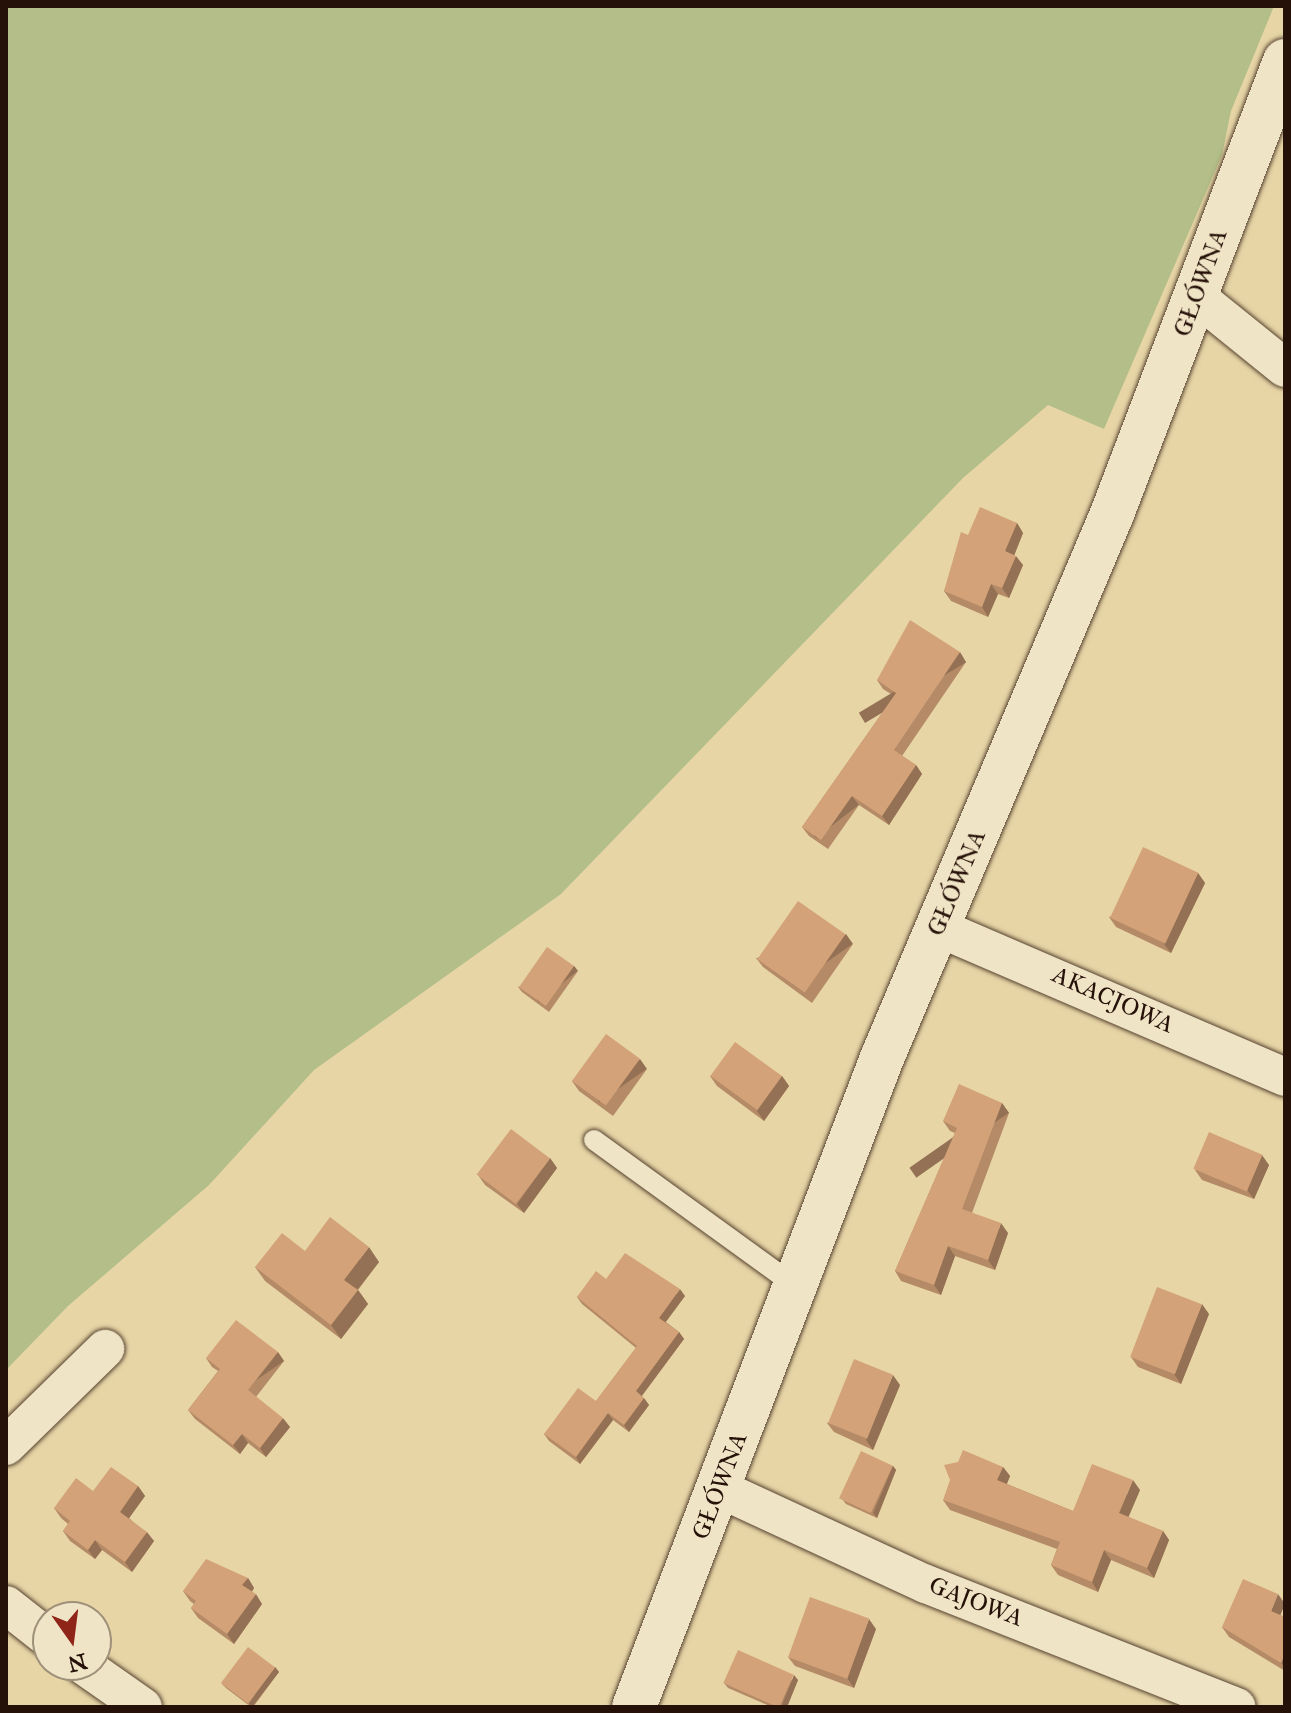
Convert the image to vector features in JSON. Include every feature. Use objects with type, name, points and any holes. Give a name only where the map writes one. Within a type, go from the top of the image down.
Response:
[{"type":"street","name":"GŁÓWNA","points":[[634,1707],[939,928],[1197,297],[1285,61]]},
{"type":"street","points":[[1197,297],[1285,368]]},
{"type":"street","name":"AKACJOWA","points":[[939,928],[1285,1077]]},
{"type":"street","points":[[6,1446],[105,1349]]},
{"type":"street","name":"GAJOWA","points":[[720,1489],[926,1584],[1236,1707]]},
{"type":"street","points":[[6,1605],[32,1625]]},
{"type":"street","points":[[106,1681],[143,1707]]},
{"type":"lane","points":[[594,1140],[797,1287]]},
{"type":"green space","points":[[6,6],[1274,6],[1231,111],[1222,155],[1104,429],[1048,405],[963,478],[561,894],[314,1070],[209,1185],[68,1306],[6,1370]]},
{"type":"building","points":[[980,507],[1017,523],[1005,551],[1016,556],[1002,588],[991,584],[982,607],[944,591],[961,532],[968,535]]},
{"type":"building","points":[[910,620],[960,652],[894,750],[916,765],[882,816],[852,796],[821,840],[802,827],[896,693],[877,680]]},
{"type":"building","points":[[1143,847],[1198,873],[1165,943],[1110,918]]},
{"type":"building","points":[[798,901],[846,934],[805,992],[757,959]]},
{"type":"building","points":[[547,947],[574,966],[546,1006],[519,987]]},
{"type":"building","points":[[606,1034],[640,1059],[606,1106],[572,1081]]},
{"type":"building","points":[[735,1042],[782,1076],[757,1110],[710,1076]]},
{"type":"building","points":[[959,1084],[1002,1103],[962,1209],[1001,1223],[988,1260],[948,1246],[934,1285],[895,1271],[957,1128],[943,1121]]},
{"type":"building","points":[[511,1129],[550,1158],[516,1204],[477,1175]]},
{"type":"building","points":[[1209,1132],[1262,1155],[1247,1191],[1193,1169]]},
{"type":"building","points":[[330,1217],[369,1247],[344,1280],[358,1290],[331,1325],[255,1267],[282,1233],[305,1251]]},
{"type":"building","points":[[625,1253],[680,1289],[659,1318],[679,1332],[636,1391],[644,1398],[624,1425],[608,1413],[576,1457],[544,1434],[578,1388],[596,1401],[637,1346],[577,1297],[596,1271],[606,1279]]},
{"type":"building","points":[[1157,1287],[1202,1304],[1175,1374],[1130,1357]]},
{"type":"building","points":[[236,1320],[278,1352],[248,1390],[283,1418],[260,1448],[242,1434],[233,1445],[188,1410],[220,1369],[206,1358]]},
{"type":"building","points":[[854,1359],[893,1375],[867,1439],[828,1423]]},
{"type":"building","points":[[963,1450],[1003,1467],[997,1480],[1073,1511],[1092,1464],[1133,1480],[1119,1513],[1163,1531],[1147,1568],[1104,1550],[1092,1582],[1051,1565],[1060,1542],[943,1500],[950,1480],[944,1465],[958,1462]]},
{"type":"building","points":[[861,1451],[893,1466],[871,1513],[839,1498]]},
{"type":"building","points":[[111,1467],[138,1486],[120,1512],[147,1532],[125,1562],[95,1540],[88,1550],[63,1531],[70,1521],[54,1508],[76,1478],[93,1491]]},
{"type":"building","points":[[206,1559],[248,1578],[242,1585],[256,1594],[227,1634],[191,1608],[196,1601],[183,1591]]},
{"type":"building","points":[[1243,1579],[1278,1594],[1271,1611],[1285,1617],[1285,1654],[1281,1663],[1222,1627]]},
{"type":"building","points":[[810,1597],[869,1619],[847,1679],[788,1657]]},
{"type":"building","points":[[248,1647],[275,1667],[248,1703],[221,1683]]},
{"type":"building","points":[[738,1650],[794,1675],[779,1707],[723,1683]]}]
